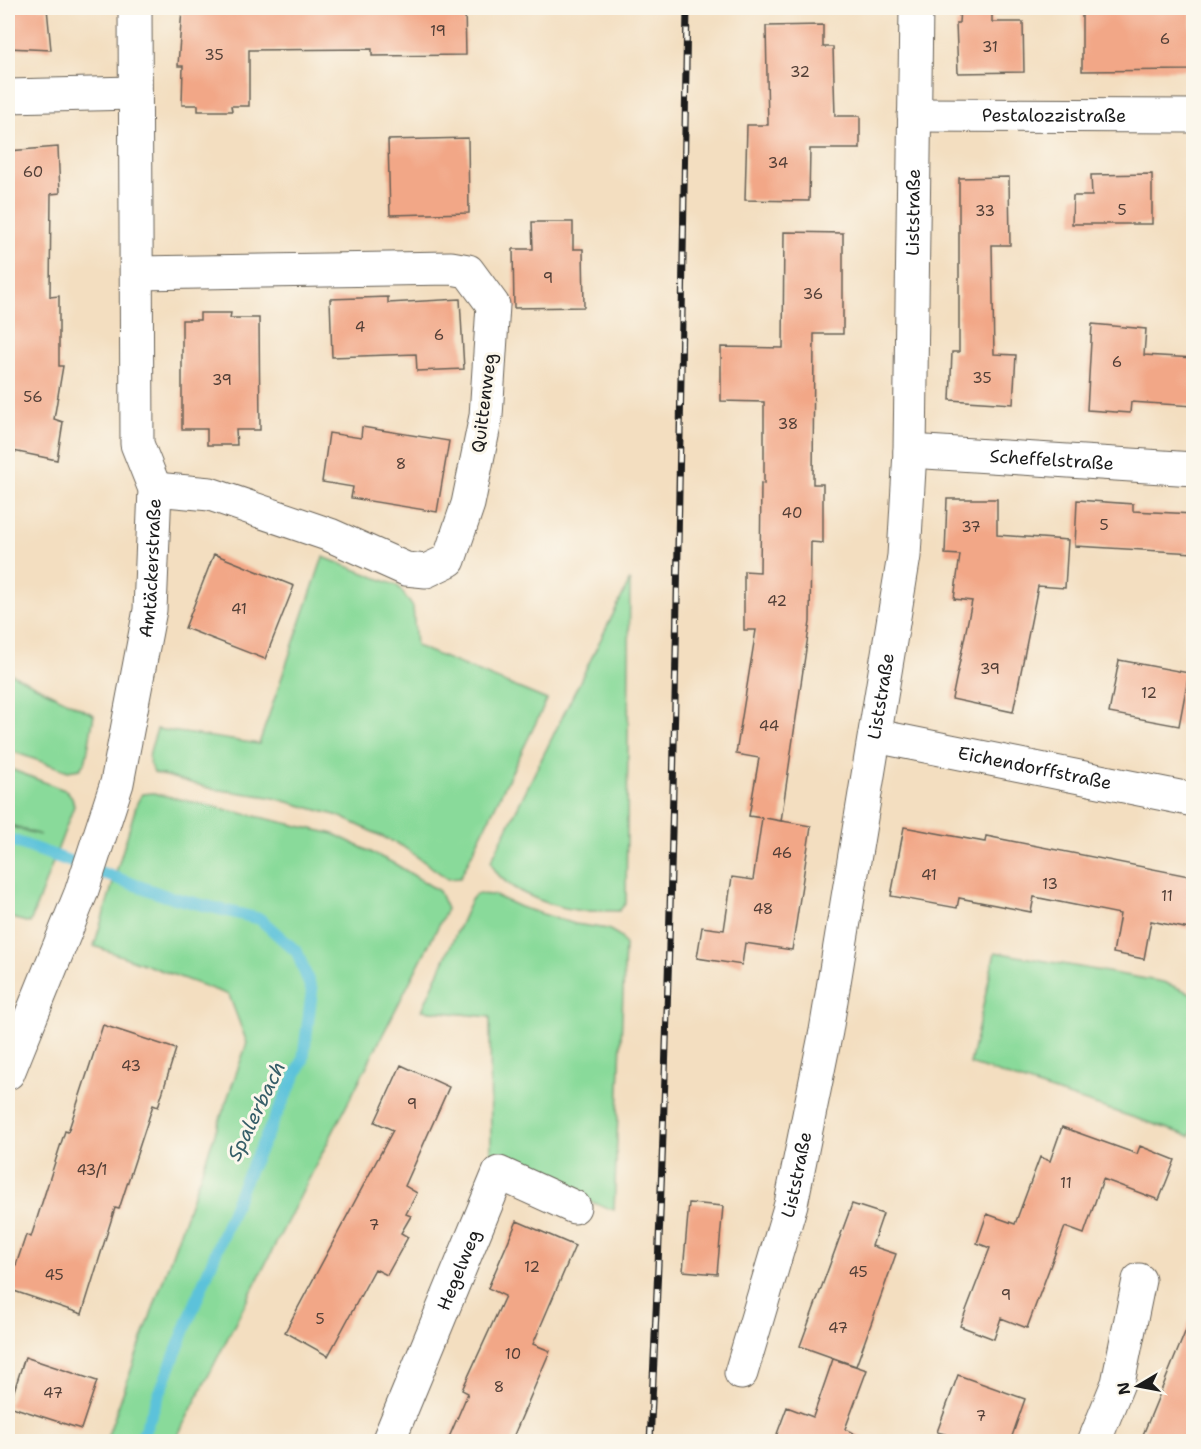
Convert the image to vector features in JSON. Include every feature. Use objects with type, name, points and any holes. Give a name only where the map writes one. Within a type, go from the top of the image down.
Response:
[{"type":"street","name":"Amtäckerstraße","points":[[8,1073],[81,893],[117,783],[150,610],[156,489],[136,444],[137,273],[133,93],[135,8]]},
{"type":"street","name":"Liststraße","points":[[741,1373],[791,1204],[837,974],[904,556],[910,451],[916,8]]},
{"type":"street","points":[[8,96],[133,93]]},
{"type":"street","name":"Pestalozzistraße","points":[[914,114],[1194,116]]},
{"type":"street","name":"Quittenweg","points":[[137,273],[450,268],[468,271],[493,305],[486,416],[468,504],[449,560],[426,571],[406,569],[330,535],[210,494],[156,489]]},
{"type":"street","name":"Scheffelstraße","points":[[910,451],[1194,470]]},
{"type":"street","name":"Eichendorffstraße","points":[[876,736],[1194,800]]},
{"type":"street","name":"Hegelweg","points":[[388,1442],[499,1173],[574,1207]]},
{"type":"street","points":[[1094,1442],[1118,1383],[1139,1280]]},
{"type":"green space","points":[[323,557],[398,586],[413,607],[416,646],[547,700],[460,878],[448,879],[402,846],[339,816],[270,797],[213,789],[155,773],[151,768],[149,758],[157,729],[259,744]]},
{"type":"green space","points":[[630,580],[626,903],[619,911],[576,910],[553,905],[514,888],[496,871],[491,861]]},
{"type":"green space","points":[[8,672],[94,715],[86,760],[80,769],[68,771],[8,750]]},
{"type":"green space","points":[[8,768],[67,791],[72,797],[74,806],[30,923],[8,917],[8,826],[40,835],[8,824]]},
{"type":"green space","points":[[153,793],[334,834],[395,864],[439,891],[447,909],[175,1441],[106,1441],[247,1043],[229,995],[94,946],[137,803],[142,794]]},
{"type":"green space","points":[[476,894],[494,895],[520,907],[575,924],[608,929],[620,936],[625,945],[614,1210],[491,1167],[490,1017],[422,1010],[471,900]]},
{"type":"green space","points":[[995,952],[1163,982],[1193,994],[1194,1127],[1190,1136],[970,1064]]},
{"type":"building","points":[[8,8],[47,8],[51,50],[8,48]]},
{"type":"building","points":[[182,8],[465,8],[466,55],[372,56],[372,49],[249,50],[249,106],[231,106],[232,111],[198,111],[198,105],[182,105],[183,66],[178,66]]},
{"type":"building","points":[[960,8],[992,8],[992,22],[1023,22],[1024,72],[958,73],[956,23],[959,23]]},
{"type":"building","points":[[1082,8],[1191,8],[1191,70],[1082,71]]},
{"type":"building","points":[[823,25],[823,47],[833,47],[835,116],[860,116],[860,149],[810,149],[809,201],[745,200],[747,125],[768,125],[766,26]]},
{"type":"building","points":[[468,138],[469,213],[390,215],[388,140]]},
{"type":"building","points":[[58,147],[60,193],[51,194],[50,297],[59,296],[59,366],[63,366],[54,419],[63,422],[57,460],[8,450],[8,151]]},
{"type":"building","points":[[1152,174],[1152,224],[1072,224],[1073,196],[1092,196],[1091,175]]},
{"type":"building","points":[[1009,177],[1010,245],[992,245],[994,354],[1016,355],[1013,404],[950,400],[952,352],[959,352],[959,178]]},
{"type":"building","points":[[532,222],[573,222],[573,249],[583,249],[584,307],[514,308],[513,249],[533,249]]},
{"type":"building","points":[[784,232],[843,233],[843,334],[814,334],[813,484],[823,484],[823,543],[811,542],[810,622],[781,821],[811,826],[792,950],[745,943],[742,965],[697,958],[702,927],[724,930],[732,877],[753,880],[762,818],[749,816],[759,758],[736,754],[756,630],[744,630],[744,571],[760,572],[761,483],[764,484],[764,402],[721,401],[721,347],[783,348]]},
{"type":"building","points":[[388,297],[388,303],[460,299],[464,369],[417,371],[416,354],[332,357],[330,299]]},
{"type":"building","points":[[200,313],[231,313],[230,318],[259,318],[260,430],[236,430],[237,445],[207,445],[207,429],[182,429],[182,320],[200,320]]},
{"type":"building","points":[[1092,324],[1146,329],[1144,355],[1194,358],[1194,406],[1131,402],[1130,413],[1087,410]]},
{"type":"building","points":[[362,427],[449,441],[437,512],[351,498],[353,487],[322,482],[329,433],[361,438]]},
{"type":"building","points":[[947,499],[997,499],[997,535],[1068,540],[1065,588],[1038,586],[1013,712],[952,699],[972,601],[954,599],[960,555],[945,554]]},
{"type":"building","points":[[1077,500],[1133,504],[1133,511],[1194,514],[1194,553],[1075,546]]},
{"type":"building","points":[[214,554],[294,586],[265,659],[185,628]]},
{"type":"building","points":[[1119,660],[1189,673],[1179,726],[1109,713]]},
{"type":"building","points":[[904,827],[985,842],[986,836],[1194,877],[1194,930],[1151,921],[1144,959],[1113,953],[1120,914],[1034,897],[1031,912],[959,898],[957,908],[891,896]]},
{"type":"building","points":[[103,1025],[176,1049],[158,1107],[153,1105],[119,1209],[115,1208],[82,1314],[8,1289],[26,1235],[31,1237],[65,1131],[68,1132]]},
{"type":"building","points":[[401,1065],[449,1087],[405,1186],[417,1193],[406,1214],[411,1216],[401,1233],[408,1237],[387,1275],[375,1269],[328,1356],[285,1332],[393,1130],[375,1122]]},
{"type":"building","points":[[1062,1127],[1137,1154],[1140,1146],[1175,1160],[1159,1200],[1103,1179],[1084,1234],[1065,1227],[1027,1328],[1001,1318],[994,1339],[960,1326],[990,1248],[977,1243],[987,1214],[1015,1224],[1040,1157],[1050,1161]]},
{"type":"building","points":[[689,1203],[723,1206],[717,1274],[683,1271]]},
{"type":"building","points":[[852,1204],[883,1214],[872,1246],[896,1254],[856,1366],[800,1346]]},
{"type":"building","points":[[517,1221],[575,1246],[533,1344],[550,1351],[511,1442],[447,1442],[468,1393],[462,1390],[505,1296],[488,1288]]},
{"type":"building","points":[[1193,1313],[1194,1442],[1140,1442]]},
{"type":"building","points":[[25,1357],[97,1381],[81,1429],[9,1406]]},
{"type":"building","points":[[833,1359],[867,1370],[845,1429],[870,1442],[774,1442],[787,1407],[813,1417]]},
{"type":"building","points":[[958,1375],[1025,1399],[1010,1442],[942,1442],[945,1434],[937,1432]]},
{"type":"waterway","name":"Spalerbach","points":[[8,839],[166,896],[260,919],[297,952],[312,991],[303,1060],[243,1184],[140,1442]]},
{"type":"railway","points":[[650,1442],[670,904],[687,8]]}]
